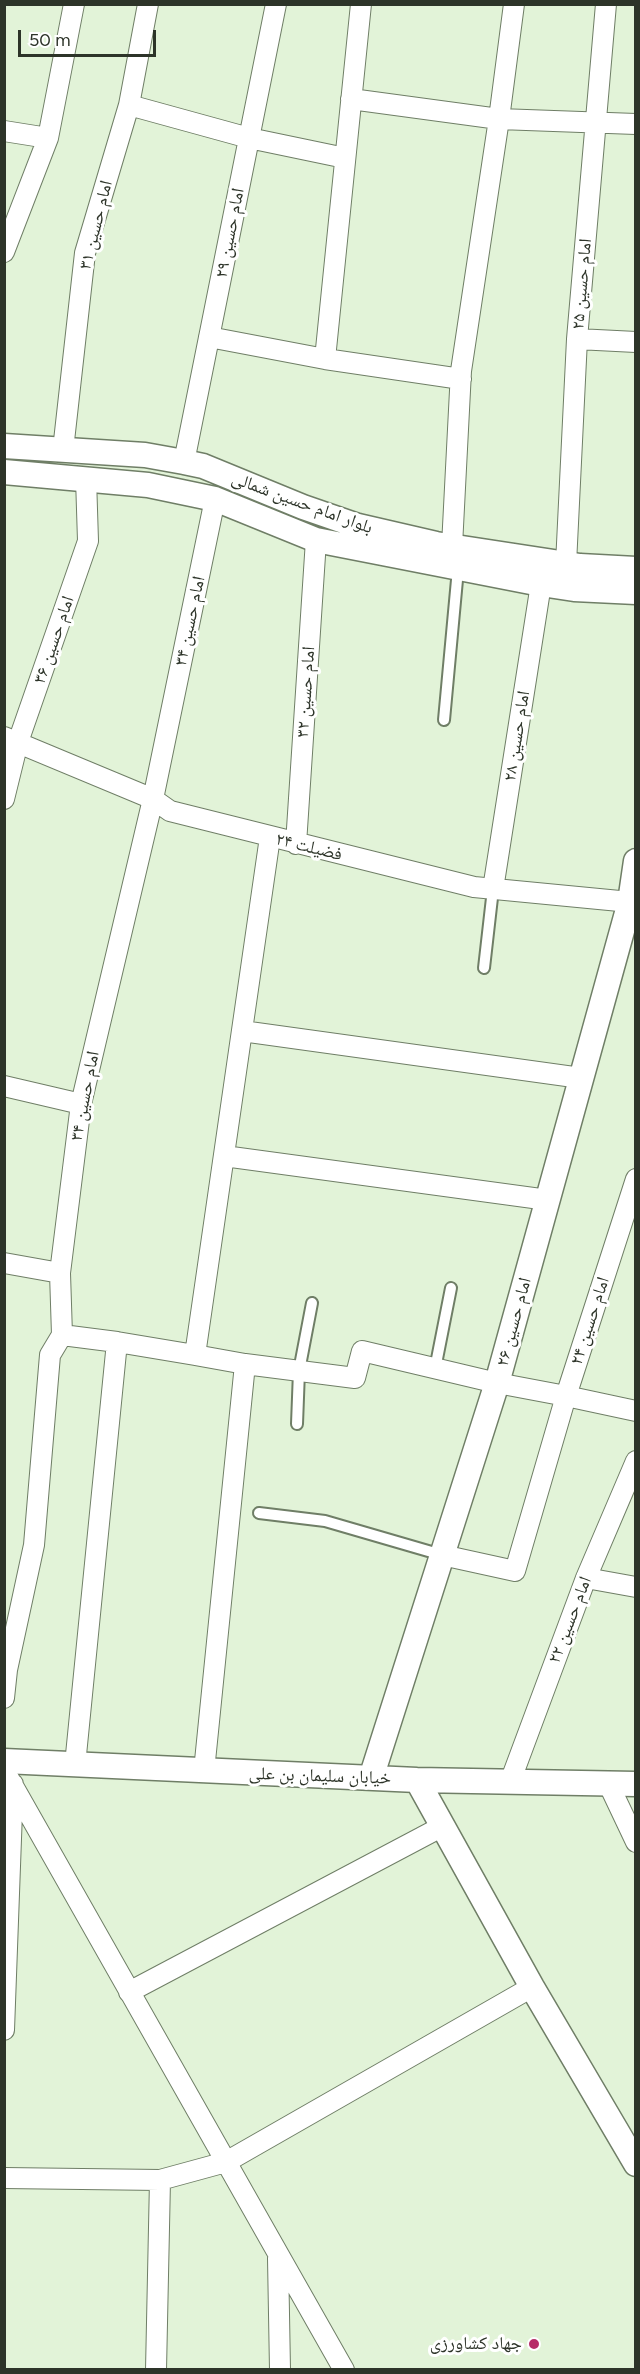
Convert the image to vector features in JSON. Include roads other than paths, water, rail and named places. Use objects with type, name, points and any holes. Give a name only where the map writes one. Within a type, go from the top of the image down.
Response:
[{"type":"street","points":[[4,252],[48,138],[74,4]]},
{"type":"street","name":"امام حسین ۳۱","points":[[63,450],[85,253],[129,105],[148,4]]},
{"type":"street","name":"امام حسین ۲۹","points":[[184,462],[276,4]]},
{"type":"street","points":[[325,359],[361,4]]},
{"type":"street","points":[[455,558],[461,379],[514,4]]},
{"type":"street","name":"امام حسین ۲۵","points":[[566,564],[577,339],[606,4]]},
{"type":"street","points":[[351,99],[499,119],[636,124]]},
{"type":"street","points":[[129,105],[249,138],[345,158]]},
{"type":"street","points":[[4,131],[48,138]]},
{"type":"street","points":[[209,337],[325,359],[461,379]]},
{"type":"street","points":[[577,339],[636,342]]},
{"type":"street","name":"بلوار امام حسین شمالی","points":[[4,446],[145,455],[204,466],[303,507],[455,558],[542,584],[574,589],[636,592]]},
{"type":"street","name":"بلوار امام حسین شمالی","points":[[4,472],[148,485],[215,499],[316,540],[455,558],[636,569]]},
{"type":"street","name":"امام حسین ۳۶","points":[[4,799],[11,740],[88,541],[86,478]]},
{"type":"street","name":"امام حسین ۳۴","points":[[4,1698],[7,1670],[34,1545],[50,1355],[62,1335],[60,1273],[81,1104],[153,799],[215,499]]},
{"type":"street","name":"امام حسین ۳۲","points":[[296,844],[316,540]]},
{"type":"street","name":"امام حسین ۲۸","points":[[493,889],[542,584]]},
{"type":"street","name":"فضیلت ۲۴","points":[[11,740],[153,799],[170,811],[296,844],[474,887],[630,902]]},
{"type":"street","points":[[195,1355],[270,837]]},
{"type":"street","name":"امام حسین ۲۶","points":[[371,1778],[497,1383],[630,902],[636,861]]},
{"type":"street","points":[[242,1031],[581,1078]]},
{"type":"street","points":[[4,1086],[81,1104]]},
{"type":"street","points":[[224,1156],[548,1200]]},
{"type":"street","name":"امام حسین ۲۴","points":[[442,1555],[515,1571],[566,1396],[636,1179]]},
{"type":"street","points":[[4,1263],[60,1273]]},
{"type":"street","points":[[62,1335],[245,1364],[355,1378],[362,1351],[497,1383],[636,1411]]},
{"type":"street","points":[[75,1765],[117,1342]]},
{"type":"street","points":[[204,1771],[245,1364]]},
{"type":"street","name":"امام حسین ۲۲","points":[[510,1782],[586,1578],[636,1461]]},
{"type":"street","points":[[586,1578],[636,1587]]},
{"type":"street","name":"خیابان سلیمان بن علی","points":[[4,1761],[417,1780],[636,1784]]},
{"type":"street","points":[[9,1777],[344,2370]]},
{"type":"street","points":[[4,2030],[9,1777]]},
{"type":"street","points":[[417,1780],[532,1987],[636,2164]]},
{"type":"street","points":[[608,1783],[636,1842]]},
{"type":"street","points":[[129,1992],[443,1826]]},
{"type":"street","points":[[4,2178],[160,2180],[225,2162],[532,1987]]},
{"type":"street","points":[[156,2370],[160,2180]]},
{"type":"street","points":[[278,2254],[280,2370]]},
{"type":"lane","points":[[444,720],[455,558]]},
{"type":"lane","points":[[484,968],[493,889]]},
{"type":"lane","points":[[435,1369],[451,1288]]},
{"type":"lane","points":[[297,1424],[299,1371],[312,1303]]},
{"type":"lane","points":[[259,1513],[325,1521],[442,1555]]},
{"type":"place","name":"جهاد کشاورزی","points":[[534,2344]]}]
